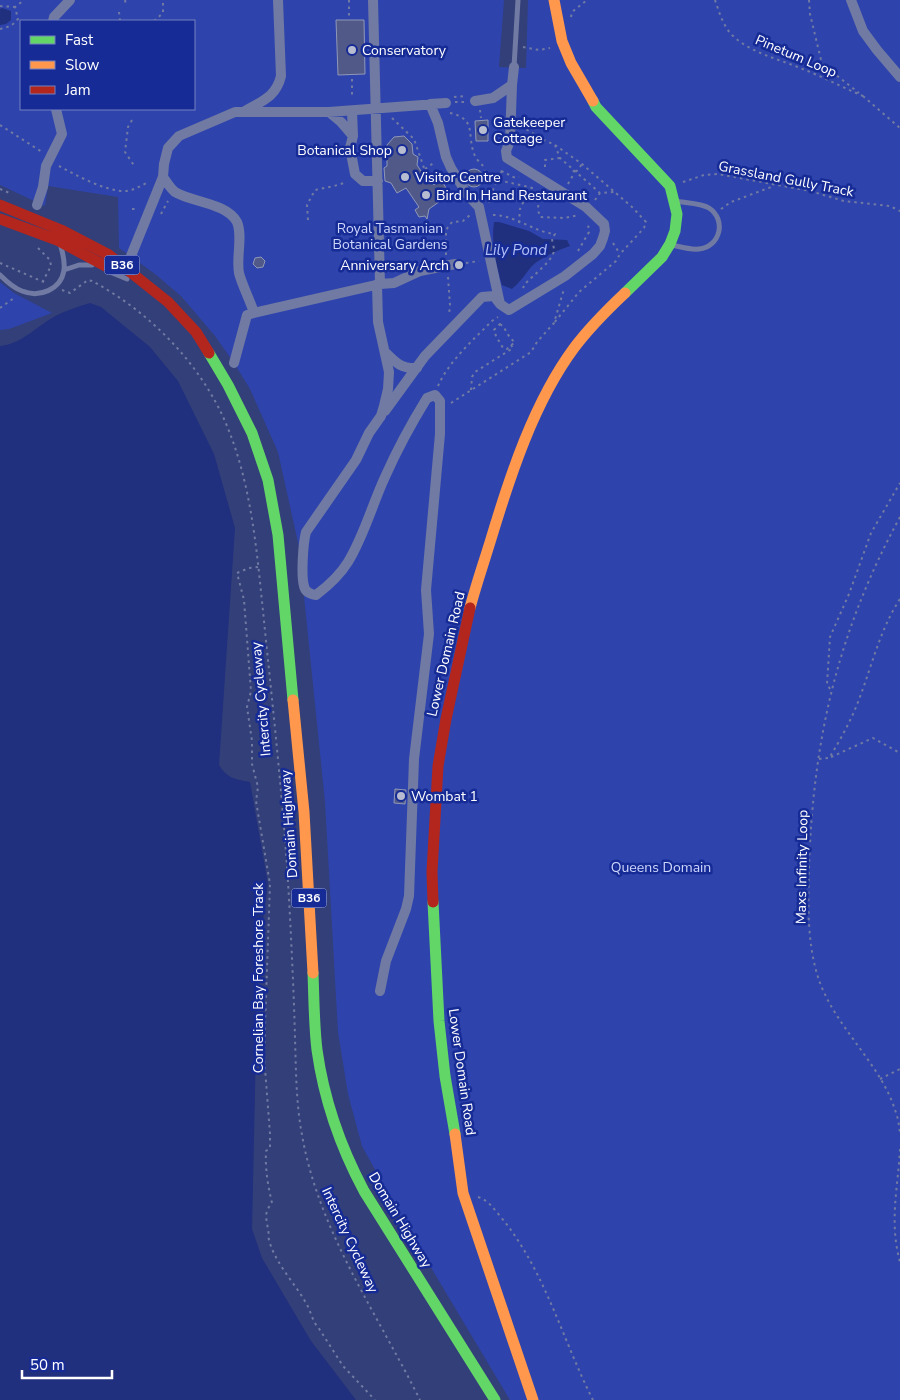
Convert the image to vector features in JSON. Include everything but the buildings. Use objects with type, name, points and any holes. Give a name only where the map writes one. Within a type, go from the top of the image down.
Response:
[{"type":"main road","name":"Lower Domain Road","points":[[533,1400],[463,1192],[445,1076],[439,1021],[432,872],[438,766],[446,719],[472,601],[502,502],[527,434],[548,391],[573,349],[596,321],[652,269],[662,257],[675,231],[677,214],[670,186],[596,106],[570,63],[562,41],[554,0]]},
{"type":"main road","name":"Domain Highway","points":[[0,205],[83,240],[132,272],[168,302],[196,332],[243,411],[268,480],[278,535],[304,812],[317,1049],[328,1106],[348,1161],[364,1191],[495,1400]]},
{"type":"main road","name":"Domain Highway","points":[[0,219],[57,240],[127,279],[162,308],[215,364]]},
{"type":"street","points":[[53,20],[70,0]]},
{"type":"street","points":[[244,112],[274,94],[279,84],[281,76],[278,0]]},
{"type":"street","points":[[373,0],[379,108],[378,322],[389,372],[388,389],[381,416]]},
{"type":"street","points":[[851,0],[863,31],[900,77]]},
{"type":"street","points":[[504,307],[565,276],[593,254],[604,238],[604,224],[563,194],[507,158],[506,151],[510,142],[514,68]]},
{"type":"street","points":[[475,101],[493,98],[512,85]]},
{"type":"street","points":[[131,256],[163,174],[168,148],[179,136],[235,112],[329,112],[451,103]]},
{"type":"street","points":[[430,104],[438,123],[451,168],[484,215],[504,307]]},
{"type":"street","points":[[37,205],[43,187],[46,166],[62,134],[56,110]]},
{"type":"street","points":[[352,111],[353,136],[350,148],[355,174],[364,181],[378,181]]},
{"type":"street","points":[[329,112],[353,136]]},
{"type":"street","points":[[163,174],[169,186],[176,193],[200,200],[228,213],[237,222],[239,273],[254,313]]},
{"type":"street","points":[[234,363],[248,315],[379,284],[394,283],[420,271],[451,264]]},
{"type":"street","points":[[380,991],[386,961],[406,909],[409,896],[414,759],[429,634],[426,590],[440,434],[440,402],[434,395],[426,398],[399,446],[370,511],[360,541],[347,564],[328,586],[316,595],[309,594],[304,588],[303,546],[306,532],[356,460],[369,433],[425,356],[482,297],[494,296],[504,307]]},
{"type":"street","points":[[384,352],[396,363],[406,368],[416,368]]},
{"type":"lane","points":[[514,68],[518,0]]},
{"type":"lane","points":[[670,244],[701,249],[712,244],[718,236],[720,224],[716,213],[708,207],[674,201]]},
{"type":"lane","points":[[0,275],[22,292],[44,293],[54,286],[64,270],[64,255],[57,240]]},
{"type":"lane","points":[[64,270],[79,265],[92,265],[127,279]]},
{"type":"path","points":[[0,6],[15,7],[24,0]]},
{"type":"path","points":[[125,0],[126,5]]},
{"type":"path","points":[[155,20],[164,13],[163,0]]},
{"type":"path","points":[[349,0],[349,16]]},
{"type":"path","points":[[571,21],[572,12],[587,0]]},
{"type":"path","name":"Pinetum Loop","points":[[715,0],[722,21],[730,33],[742,44],[756,52],[800,68],[863,96]]},
{"type":"path","points":[[810,0],[810,14],[822,64],[900,128]]},
{"type":"path","points":[[0,30],[11,26],[18,20],[15,7]]},
{"type":"path","points":[[120,12],[120,20]]},
{"type":"path","points":[[516,46],[539,50],[549,48],[562,41]]},
{"type":"path","points":[[352,79],[352,111]]},
{"type":"path","points":[[451,103],[475,101]]},
{"type":"path","points":[[430,104],[444,113],[463,117],[467,122],[475,156],[489,178],[529,187],[539,192],[538,210],[540,217],[564,218],[587,211],[589,232],[578,252]]},
{"type":"path","points":[[379,108],[414,139],[424,169],[440,176],[450,188]]},
{"type":"path","points":[[132,120],[128,127],[125,152],[135,167]]},
{"type":"path","points":[[0,125],[50,158],[95,183],[123,190],[136,188],[163,174]]},
{"type":"path","points":[[555,144],[560,158],[600,193],[615,192]]},
{"type":"path","points":[[507,158],[484,215],[497,215],[536,228],[545,233],[555,234],[552,238],[554,251],[547,263],[525,284],[523,290]]},
{"type":"path","points":[[540,180],[545,172],[546,160],[560,158]]},
{"type":"path","points":[[421,171],[434,163]]},
{"type":"path","points":[[576,172],[582,164]]},
{"type":"path","points":[[563,194],[564,188],[570,182],[574,170]]},
{"type":"path","points":[[502,171],[516,178],[521,176]]},
{"type":"path","name":"Grassland Gully Track","points":[[670,186],[704,175],[718,174],[810,191],[844,201],[890,206],[900,211]]},
{"type":"path","points":[[308,220],[307,205],[315,190],[334,186],[358,177]]},
{"type":"path","points":[[716,213],[731,202],[775,185]]},
{"type":"path","points":[[519,222],[521,217],[520,209],[530,193],[529,187]]},
{"type":"path","points":[[450,330],[448,320],[451,264],[446,230],[452,222],[463,221],[469,216],[476,204]]},
{"type":"path","name":"Intercity Cycleway","points":[[0,263],[70,293],[88,280],[103,287],[142,314],[158,328],[186,359],[223,416],[231,437],[246,490],[258,567],[290,914],[298,1107],[305,1149],[314,1186],[346,1262],[420,1400]]},
{"type":"path","points":[[439,412],[531,352],[537,342],[554,323],[566,285],[565,276]]},
{"type":"path","points":[[518,292],[530,284]]},
{"type":"path","points":[[0,308],[22,292]]},
{"type":"path","points":[[434,395],[442,378],[457,358],[504,307]]},
{"type":"path","points":[[492,320],[497,327]]},
{"type":"path","points":[[500,324],[505,328],[509,337],[515,342],[507,349],[503,348],[496,336],[494,330],[497,327],[500,324]]},
{"type":"path","points":[[471,390],[472,377],[475,372],[514,348],[511,345]]},
{"type":"path","points":[[831,690],[827,684],[830,637],[849,594],[871,533],[900,483]]},
{"type":"path","name":"Maxs Infinity Loop","points":[[900,517],[862,596],[831,690],[818,760],[810,846],[809,890],[812,948],[818,978],[836,1014],[880,1079],[895,1110],[900,1133]]},
{"type":"path","name":"Cornelian Bay Foreshore Track","points":[[258,567],[249,568],[237,573],[244,600],[251,691],[247,707],[252,741],[252,764],[258,787],[256,801],[270,884],[264,1055],[270,1134],[270,1148],[266,1151],[266,1173],[272,1203],[267,1210],[266,1217],[269,1231],[268,1238],[278,1261],[306,1303],[314,1324],[318,1327],[343,1366],[375,1400]]},
{"type":"path","points":[[829,758],[853,713],[889,616],[900,599]]},
{"type":"path","points":[[818,760],[829,758],[873,738],[900,754]]},
{"type":"path","points":[[880,1079],[900,1069]]},
{"type":"path","points":[[900,1149],[894,1197],[894,1231],[900,1262]]},
{"type":"path","points":[[463,1192],[489,1202],[505,1222],[539,1275],[593,1400]]},
{"type":"green space","name":"Queens Domain","points":[[0,0],[504,0],[499,67],[526,68],[528,0],[900,0],[900,1400],[510,1400],[402,1219],[362,1146],[348,1094],[338,1032],[325,802],[299,547],[278,452],[250,389],[215,336],[181,296],[119,248],[118,197],[48,186],[45,206],[0,185]]},
{"type":"green space","points":[[0,282],[14,293],[52,313],[9,329],[0,330]]},
{"type":"water","points":[[0,9],[11,11],[11,20],[6,24],[0,25]]},
{"type":"water","name":"Lily Pond","points":[[494,222],[529,231],[543,239],[567,240],[570,246],[534,264],[512,289],[502,285],[496,262]]},
{"type":"water","points":[[90,303],[101,307],[150,347],[178,381],[214,454],[235,528],[219,765],[229,776],[250,782],[268,884],[258,956],[252,1229],[262,1258],[311,1341],[356,1400],[0,1400],[0,346],[8,345],[21,339],[61,313]]},
{"type":"traffic: fast","points":[[593,101],[596,107],[670,186],[677,214],[675,231],[662,257],[625,293]]},
{"type":"traffic: fast","points":[[209,353],[228,385],[252,433],[268,480],[278,535],[293,700]]},
{"type":"traffic: fast","points":[[433,902],[439,1021],[445,1076],[455,1134]]},
{"type":"traffic: fast","points":[[313,973],[315,1031],[320,1069],[340,1140],[364,1191],[495,1400]]},
{"type":"traffic: slow","points":[[554,0],[562,41],[571,63],[593,101]]},
{"type":"traffic: slow","points":[[470,608],[498,515],[515,465],[535,416],[560,369],[574,348],[598,319],[625,293]]},
{"type":"traffic: slow","points":[[293,700],[304,812],[313,973]]},
{"type":"traffic: slow","points":[[455,1134],[463,1193],[533,1400]]},
{"type":"traffic: jam","points":[[0,205],[61,230],[109,255],[168,302],[196,332],[209,353]]},
{"type":"traffic: jam","points":[[0,219],[57,240],[111,269]]},
{"type":"traffic: jam","points":[[433,902],[432,872],[438,766],[470,608]]},
{"type":"place","name":"Conservatory","points":[[352,50]]},
{"type":"place","name":"Gatekeeper Cottage","points":[[483,130]]},
{"type":"place","name":"Botanical Shop","points":[[402,150]]},
{"type":"place","name":"Visitor Centre","points":[[405,177]]},
{"type":"place","name":"Bird In Hand Restaurant","points":[[426,195]]},
{"type":"place","name":"Anniversary Arch","points":[[459,265]]},
{"type":"place","name":"Wombat 1","points":[[401,796]]},
{"type":"park label","name":"Royal Tasmanian Botanical Gardens","points":[[390,236]]}]
